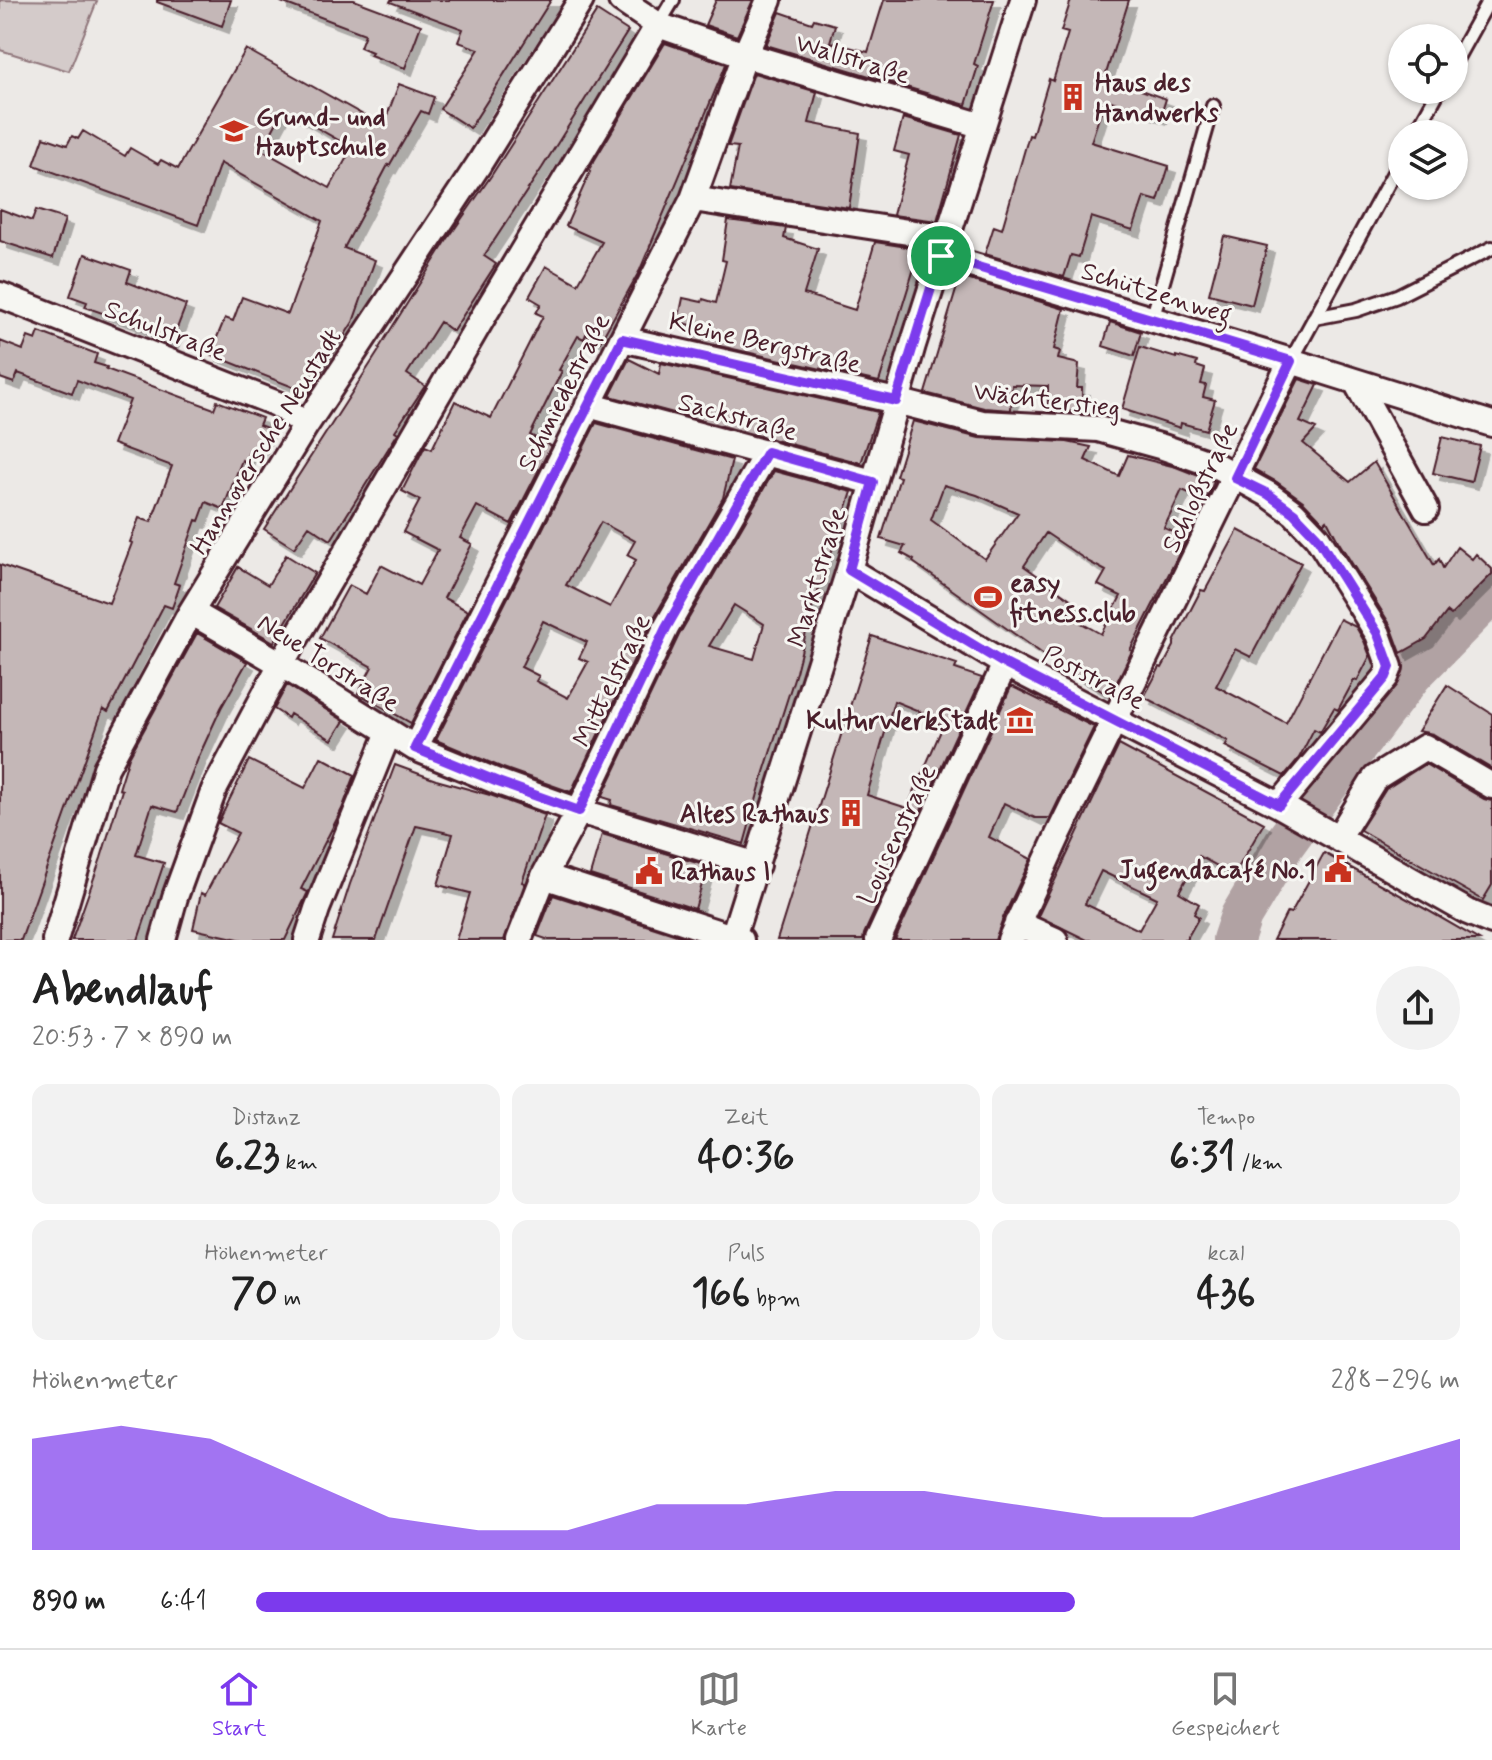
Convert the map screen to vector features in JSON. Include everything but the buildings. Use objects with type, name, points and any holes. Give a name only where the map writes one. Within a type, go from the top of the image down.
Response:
[{"type":"street","name":"Hannoversche Neustadt","points":[[55,940],[106,768],[191,612],[306,425],[479,164],[581,0]]},
{"type":"street","name":"Wallstraße","points":[[621,0],[658,25],[745,55],[983,126]]},
{"type":"street","name":"Schmiedestraße","points":[[415,748],[693,199],[745,55],[769,0]]},
{"type":"street","name":"Marktstraße","points":[[736,939],[849,570],[896,401],[1023,0]]},
{"type":"street","points":[[163,940],[175,897],[214,790],[281,664],[658,25]]},
{"type":"street","name":"Schützenweg","points":[[693,199],[944,247],[1152,320],[1492,424]]},
{"type":"street","name":"Schulstraße","points":[[0,295],[277,404],[306,425]]},
{"type":"street","name":"Kleine Bergstraße","points":[[622,339],[896,401]]},
{"type":"street","name":"Schloßstraße","points":[[1014,932],[1291,361]]},
{"type":"street","points":[[1356,382],[1426,509]]},
{"type":"street","name":"Wächterstieg","points":[[896,401],[982,423],[1098,429],[1163,447],[1215,465],[1268,494],[1294,513],[1317,537],[1378,634],[1390,667],[1386,677],[1284,808]]},
{"type":"street","name":"Sackstraße","points":[[588,405],[873,482]]},
{"type":"street","name":"Mittelstraße","points":[[519,940],[544,876],[579,811],[666,628],[767,452]]},
{"type":"street","name":"Poststraße","points":[[849,570],[1005,664],[1284,808],[1468,912],[1492,922]]},
{"type":"street","name":"Neue Torstraße","points":[[191,612],[415,748],[579,811],[757,865]]},
{"type":"street","name":"Louisenstraße","points":[[878,940],[1005,664]]},
{"type":"street","points":[[307,940],[389,732]]},
{"type":"street","points":[[1328,832],[1375,778],[1425,747],[1492,786]]},
{"type":"street","points":[[544,876],[736,939]]},
{"type":"street","points":[[1014,932],[1055,940]]},
{"type":"lane","points":[[658,25],[673,0]]},
{"type":"lane","points":[[1468,38],[1489,0]]},
{"type":"lane","points":[[1152,320],[1213,106]]},
{"type":"lane","points":[[1291,361],[1388,183]]},
{"type":"lane","points":[[1314,318],[1356,310],[1397,296],[1492,248]]},
{"type":"shaded area","points":[[0,0],[97,1],[69,71],[0,50]]},
{"type":"waterway","points":[[1233,940],[1241,916],[1284,844],[1330,781],[1412,674],[1492,593]]},
{"type":"place","name":"Haus des Handwerks","points":[[1073,97]]},
{"type":"place","name":"Grund- und Hauptschule","points":[[234,131]]},
{"type":"place","name":"easy fitness.club","points":[[988,597]]},
{"type":"place","name":"KulturWerkStadt","points":[[1020,720]]},
{"type":"place","name":"Altes Rathaus","points":[[851,813]]},
{"type":"place","name":"Jugendacafé No.1","points":[[1338,869]]},
{"type":"place","name":"Rathaus I","points":[[649,871]]},
{"type":"route","points":[[941,256],[1291,361],[1235,478],[1268,494],[1294,513],[1317,537],[1378,634],[1390,667],[1386,677],[1279,805],[1005,664],[849,570],[873,482],[767,452],[666,628],[579,811],[415,748],[622,339],[896,401],[941,256]]}]
